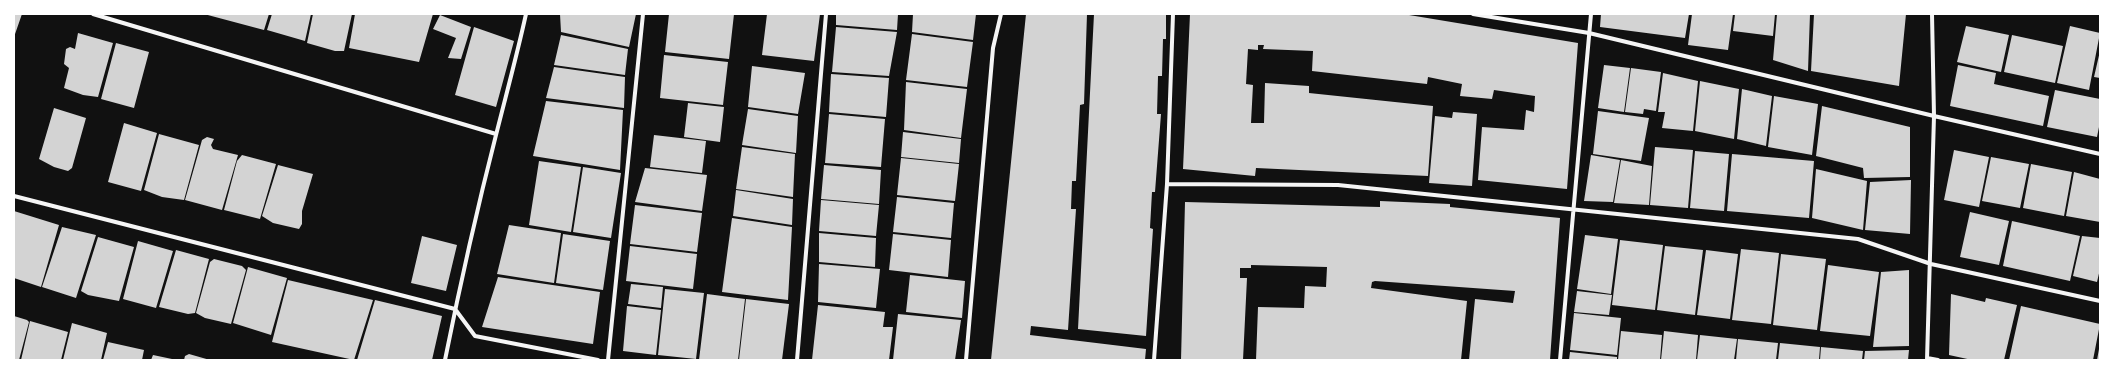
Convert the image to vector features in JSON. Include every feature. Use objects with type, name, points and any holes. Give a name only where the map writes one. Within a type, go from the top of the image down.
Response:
[{"type":"street","points":[[93,14],[496,134]]},
{"type":"street","points":[[445,360],[455,309],[496,134],[514,70],[526,14]]},
{"type":"street","points":[[608,360],[643,14]]},
{"type":"street","points":[[797,360],[826,14]]},
{"type":"street","points":[[966,360],[993,48],[1001,14]]},
{"type":"street","points":[[1154,360],[1167,184],[1173,14]]},
{"type":"street","points":[[1474,14],[1589,33],[1934,116],[2100,154]]},
{"type":"street","points":[[1560,360],[1591,14]]},
{"type":"street","points":[[1932,14],[1934,116],[1931,264],[1927,359],[1938,360]]},
{"type":"street","points":[[1167,184],[1338,185],[1858,239],[1931,264],[2100,301]]},
{"type":"street","points":[[14,196],[455,309],[475,336],[598,360]]},
{"type":"building","points":[[14,14],[22,14],[14,37]]},
{"type":"building","points":[[204,14],[269,14],[264,30]]},
{"type":"building","points":[[272,14],[311,14],[305,41],[267,30]]},
{"type":"building","points":[[313,14],[352,14],[344,51],[335,51],[307,43]]},
{"type":"building","points":[[355,14],[433,14],[419,62],[349,48]]},
{"type":"building","points":[[560,14],[636,14],[629,47],[561,32]]},
{"type":"building","points":[[669,14],[734,14],[729,59],[665,52]]},
{"type":"building","points":[[767,14],[820,14],[814,61],[762,55]]},
{"type":"building","points":[[836,14],[898,14],[897,30],[836,25]]},
{"type":"building","points":[[913,14],[976,14],[973,40],[912,32]]},
{"type":"building","points":[[1026,14],[1087,14],[1084,104],[1080,105],[1076,181],[1072,181],[1071,209],[1076,209],[1068,330],[1031,326],[1030,335],[1146,349],[1145,360],[991,360]]},
{"type":"building","points":[[1094,14],[1166,14],[1166,39],[1163,39],[1162,76],[1158,76],[1157,114],[1161,114],[1155,192],[1152,192],[1150,228],[1153,229],[1146,336],[1078,329]]},
{"type":"building","points":[[1190,14],[1403,14],[1578,43],[1567,189],[1478,180],[1482,127],[1524,130],[1526,110],[1534,112],[1535,96],[1494,90],[1492,99],[1460,96],[1462,84],[1428,77],[1427,84],[1312,71],[1313,51],[1263,49],[1264,45],[1258,45],[1258,50],[1248,49],[1246,84],[1253,85],[1251,123],[1264,123],[1265,83],[1309,86],[1309,93],[1433,106],[1428,176],[1256,168],[1255,176],[1183,169]]},
{"type":"building","points":[[1601,14],[1689,14],[1685,38],[1600,27]]},
{"type":"building","points":[[1692,14],[1733,14],[1728,50],[1688,45]]},
{"type":"building","points":[[1735,14],[1775,14],[1773,36],[1733,31]]},
{"type":"building","points":[[1777,14],[1810,14],[1808,71],[1773,60]]},
{"type":"building","points":[[1814,14],[1906,14],[1899,86],[1811,71]]},
{"type":"building","points":[[440,15],[471,27],[461,59],[448,58],[456,38],[433,29]]},
{"type":"building","points":[[1966,26],[2009,35],[2001,72],[1957,62]]},
{"type":"building","points":[[2070,26],[2100,33],[2089,90],[2057,83]]},
{"type":"building","points":[[474,27],[514,41],[496,107],[455,95]]},
{"type":"building","points":[[836,27],[897,32],[889,76],[832,72]]},
{"type":"building","points":[[78,33],[113,43],[98,97],[83,95],[64,88],[69,68],[64,64],[66,49],[70,47],[75,49]]},
{"type":"building","points":[[912,34],[973,42],[967,87],[906,80]]},
{"type":"building","points":[[561,35],[628,49],[625,75],[554,65]]},
{"type":"building","points":[[2012,35],[2063,46],[2055,83],[2004,72]]},
{"type":"building","points":[[116,43],[149,52],[134,108],[101,99]]},
{"type":"building","points":[[2100,51],[2100,78],[2094,77]]},
{"type":"building","points":[[664,55],[728,62],[723,105],[660,98]]},
{"type":"building","points":[[1604,65],[1630,68],[1624,112],[1598,108]]},
{"type":"building","points":[[1958,65],[1996,73],[1994,84],[2049,96],[2043,126],[1950,106]]},
{"type":"building","points":[[752,66],[805,73],[798,114],[748,107]]},
{"type":"building","points":[[554,67],[625,77],[624,108],[546,98]]},
{"type":"building","points":[[1631,68],[1661,72],[1656,111],[1644,109],[1643,114],[1625,112]]},
{"type":"building","points":[[1663,73],[1698,81],[1693,131],[1662,128],[1665,112],[1658,112]]},
{"type":"building","points":[[831,74],[889,78],[886,117],[829,112]]},
{"type":"building","points":[[1700,81],[1739,89],[1734,139],[1695,131]]},
{"type":"building","points":[[906,82],[967,89],[961,138],[904,130]]},
{"type":"building","points":[[1742,89],[1772,96],[1766,146],[1737,139]]},
{"type":"building","points":[[2055,90],[2100,99],[2100,122],[2097,137],[2047,127]]},
{"type":"building","points":[[1774,96],[1818,104],[1812,155],[1768,147]]},
{"type":"building","points":[[546,101],[623,110],[620,170],[533,156]]},
{"type":"building","points":[[688,103],[724,107],[720,142],[684,137]]},
{"type":"building","points":[[1822,106],[1910,127],[1910,177],[1864,178],[1863,168],[1816,156]]},
{"type":"building","points":[[54,108],[86,118],[72,168],[68,171],[54,167],[39,159]]},
{"type":"building","points":[[748,109],[798,116],[796,153],[742,145]]},
{"type":"building","points":[[1598,111],[1649,118],[1641,161],[1593,154]]},
{"type":"building","points":[[1453,112],[1477,114],[1472,186],[1429,183],[1435,116],[1452,118]]},
{"type":"building","points":[[829,114],[885,119],[881,167],[825,163]]},
{"type":"building","points":[[124,123],[157,133],[141,191],[108,182]]},
{"type":"building","points":[[903,132],[961,139],[959,163],[901,157]]},
{"type":"building","points":[[159,134],[199,145],[184,200],[162,197],[144,190]]},
{"type":"building","points":[[654,135],[706,141],[702,173],[650,167]]},
{"type":"building","points":[[207,137],[214,139],[211,145],[213,149],[238,155],[222,210],[185,200],[202,140]]},
{"type":"building","points":[[742,147],[795,154],[793,197],[736,189]]},
{"type":"building","points":[[1655,147],[1693,150],[1688,208],[1650,205]]},
{"type":"building","points":[[1954,150],[1989,157],[1979,207],[1944,200]]},
{"type":"building","points":[[1695,151],[1729,154],[1724,211],[1690,208]]},
{"type":"building","points":[[1732,154],[1814,161],[1809,218],[1727,211]]},
{"type":"building","points":[[242,155],[276,164],[260,219],[224,210],[237,161]]},
{"type":"building","points":[[1591,155],[1620,160],[1613,202],[1584,201]]},
{"type":"building","points":[[1991,157],[2029,164],[2020,208],[1982,201]]},
{"type":"building","points":[[901,158],[959,164],[955,201],[897,195]]},
{"type":"building","points":[[1621,160],[1652,166],[1649,205],[1614,203]]},
{"type":"building","points":[[539,161],[581,167],[571,232],[529,225]]},
{"type":"building","points":[[2031,164],[2072,172],[2064,216],[2023,208]]},
{"type":"building","points":[[278,165],[313,174],[302,211],[302,224],[299,229],[273,223],[262,216]]},
{"type":"building","points":[[824,165],[881,170],[879,204],[821,199]]},
{"type":"building","points":[[583,167],[621,173],[611,238],[573,232]]},
{"type":"building","points":[[645,168],[707,175],[702,211],[635,202]]},
{"type":"building","points":[[1816,169],[1867,181],[1863,230],[1812,218]]},
{"type":"building","points":[[2074,172],[2100,179],[2100,222],[2066,216]]},
{"type":"building","points":[[1911,180],[1910,234],[1865,230],[1870,182]]},
{"type":"building","points":[[736,190],[793,199],[792,225],[733,216]]},
{"type":"building","points":[[897,197],[954,203],[951,238],[893,232]]},
{"type":"building","points":[[821,200],[879,205],[876,236],[819,231]]},
{"type":"building","points":[[1380,201],[1450,204],[1450,207],[1560,218],[1550,360],[1469,360],[1475,299],[1513,303],[1515,291],[1375,281],[1372,282],[1371,288],[1467,301],[1461,360],[1256,360],[1258,307],[1304,308],[1305,286],[1326,287],[1327,267],[1251,265],[1251,268],[1240,268],[1240,278],[1247,278],[1243,360],[1181,360],[1185,202],[1380,207]]},
{"type":"building","points":[[635,205],[702,213],[697,252],[630,244]]},
{"type":"building","points":[[14,211],[59,225],[41,287],[14,278]]},
{"type":"building","points":[[1970,212],[2009,221],[1999,265],[1960,257]]},
{"type":"building","points":[[732,218],[792,227],[788,300],[722,292]]},
{"type":"building","points":[[2012,221],[2080,236],[2070,281],[2003,266]]},
{"type":"building","points":[[509,225],[561,233],[554,283],[497,274]]},
{"type":"building","points":[[62,227],[96,235],[76,298],[42,287]]},
{"type":"building","points":[[819,233],[876,238],[875,267],[819,262]]},
{"type":"building","points":[[563,234],[610,241],[603,290],[556,283]]},
{"type":"building","points":[[893,234],[951,240],[948,277],[889,270]]},
{"type":"building","points":[[1585,235],[1618,239],[1611,294],[1577,289]]},
{"type":"building","points":[[422,236],[457,245],[446,291],[411,283]]},
{"type":"building","points":[[2082,236],[2100,238],[2100,269],[2097,282],[2073,276]]},
{"type":"building","points":[[98,237],[134,247],[119,301],[88,295],[81,291]]},
{"type":"building","points":[[1620,240],[1663,245],[1655,310],[1612,305]]},
{"type":"building","points":[[138,241],[173,251],[156,308],[123,299]]},
{"type":"building","points":[[630,246],[697,254],[693,289],[626,281]]},
{"type":"building","points":[[1665,246],[1703,250],[1695,315],[1657,310]]},
{"type":"building","points":[[1741,249],[1779,253],[1771,324],[1732,320]]},
{"type":"building","points":[[176,250],[209,259],[195,313],[188,314],[159,307]]},
{"type":"building","points":[[1706,250],[1738,254],[1730,319],[1697,315]]},
{"type":"building","points":[[1781,254],[1826,259],[1817,330],[1773,325]]},
{"type":"building","points":[[214,259],[242,266],[246,270],[231,324],[205,318],[196,313],[210,262]]},
{"type":"building","points":[[819,264],[880,269],[876,308],[818,302]]},
{"type":"building","points":[[1828,265],[1879,272],[1870,336],[1820,331]]},
{"type":"building","points":[[248,267],[287,278],[271,335],[233,323]]},
{"type":"building","points":[[1909,270],[1909,346],[1873,347],[1881,272]]},
{"type":"building","points":[[910,275],[965,281],[962,318],[906,312]]},
{"type":"building","points":[[498,277],[600,292],[593,344],[482,327]]},
{"type":"building","points":[[288,280],[373,300],[354,360],[272,342]]},
{"type":"building","points":[[631,284],[663,287],[661,308],[628,304]]},
{"type":"building","points":[[665,289],[704,293],[696,359],[658,355]]},
{"type":"building","points":[[1577,291],[1612,295],[1609,315],[1574,312]]},
{"type":"building","points":[[707,294],[745,299],[738,360],[699,360]]},
{"type":"building","points":[[1951,294],[1985,302],[1986,298],[2017,305],[2004,360],[1972,360],[1949,355]]},
{"type":"building","points":[[746,299],[789,304],[782,360],[739,360]]},
{"type":"building","points":[[375,300],[442,316],[432,360],[357,360]]},
{"type":"building","points":[[818,305],[885,312],[883,327],[893,327],[889,360],[812,360]]},
{"type":"building","points":[[627,306],[661,310],[656,355],[623,351]]},
{"type":"building","points":[[2021,306],[2100,324],[2093,360],[2009,360]]},
{"type":"building","points":[[1574,313],[1621,318],[1617,355],[1570,350]]},
{"type":"building","points":[[898,314],[961,320],[955,360],[893,360]]},
{"type":"building","points":[[14,316],[29,322],[19,360],[14,360]]},
{"type":"building","points":[[30,321],[68,332],[61,360],[21,360]]},
{"type":"building","points":[[72,323],[107,333],[101,360],[63,360]]},
{"type":"building","points":[[1621,331],[1662,335],[1660,360],[1618,360]]},
{"type":"building","points":[[1664,331],[1698,335],[1696,360],[1661,360]]},
{"type":"building","points":[[1700,335],[1737,339],[1734,360],[1697,360]]},
{"type":"building","points":[[1738,339],[1778,343],[1776,360],[1736,360]]},
{"type":"building","points":[[108,342],[144,350],[142,360],[103,360]]},
{"type":"building","points":[[1780,343],[1820,347],[1819,360],[1778,360]]},
{"type":"building","points":[[1821,347],[1863,351],[1862,360],[1820,360]]},
{"type":"building","points":[[2099,349],[2100,360],[2097,360]]},
{"type":"building","points":[[1909,350],[1908,360],[1864,360],[1865,351]]},
{"type":"building","points":[[1570,352],[1617,357],[1617,360],[1569,360]]},
{"type":"building","points":[[189,354],[210,360],[184,360],[185,356]]},
{"type":"building","points":[[153,355],[172,359],[172,360],[151,360]]}]
